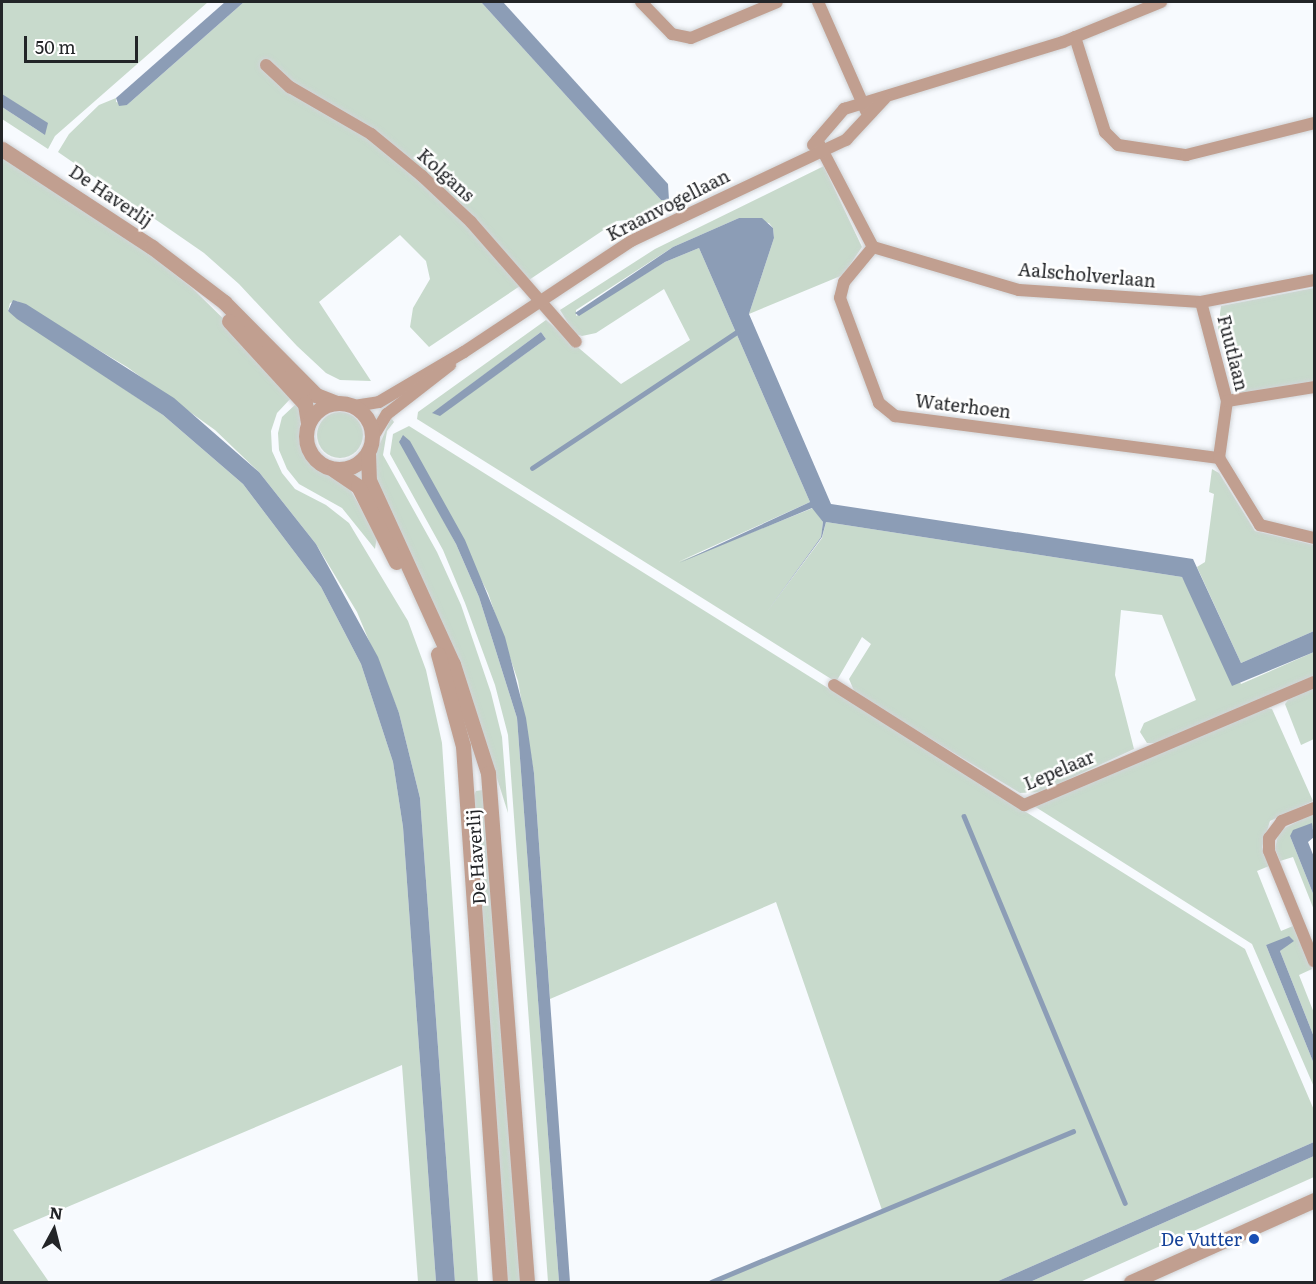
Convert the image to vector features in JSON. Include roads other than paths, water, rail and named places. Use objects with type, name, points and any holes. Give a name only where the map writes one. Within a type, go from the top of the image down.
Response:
[{"type":"street","points":[[641,2],[672,34],[691,38],[777,2]]},
{"type":"street","points":[[818,2],[866,109]]},
{"type":"street","name":"Kraanvogellaan","points":[[820,144],[846,140],[866,109],[885,98],[1075,37],[1161,2]]},
{"type":"street","points":[[1075,37],[1105,132],[1118,145],[1186,155],[1314,123]]},
{"type":"street","name":"Kolgans","points":[[266,65],[290,87],[371,134],[422,176],[471,222],[576,342]]},
{"type":"street","name":"Kraanvogellaan","points":[[354,406],[379,402],[464,352],[631,241],[802,157],[820,144],[844,109],[866,109]]},
{"type":"street","points":[[820,144],[873,247]]},
{"type":"street","name":"De Haverlij","points":[[2,149],[122,225],[224,303],[316,395],[336,403]]},
{"type":"street","name":"Aalscholverlaan","points":[[873,247],[1019,290],[1201,302],[1314,280]]},
{"type":"street","name":"Waterhoen","points":[[873,247],[843,282],[840,297],[879,403],[895,416],[1219,458]]},
{"type":"street","name":"De Haverlij","points":[[196,282],[298,396],[308,413],[308,424]]},
{"type":"street","name":"Fuutlaan","points":[[1201,302],[1227,401],[1219,458]]},
{"type":"street","name":"Kraanvogellaan","points":[[373,437],[387,414],[464,352]]},
{"type":"street","points":[[1227,401],[1314,387]]},
{"type":"street","points":[[336,403],[354,406],[369,421],[373,437],[368,453],[352,467],[334,470],[316,461],[310,453],[305,435],[308,424],[322,407],[336,403]]},
{"type":"street","name":"De Haverlij","points":[[368,453],[369,480],[453,664],[488,773],[527,1282]]},
{"type":"street","points":[[1219,458],[1260,525],[1314,538]]},
{"type":"street","name":"De Haverlij","points":[[334,470],[358,486],[424,618],[443,668],[463,746],[500,1282]]},
{"type":"street","name":"Lepelaar","points":[[834,685],[1024,805],[1314,682]]},
{"type":"street","points":[[1314,808],[1282,821],[1269,838],[1269,851],[1314,961]]},
{"type":"street","points":[[1131,1282],[1314,1200]]},
{"type":"water","points":[[225,2],[244,2],[127,105],[119,106],[116,98]]},
{"type":"water","points":[[481,2],[503,2],[668,184],[669,200],[661,200]]},
{"type":"water","points":[[2,94],[48,123],[45,135],[2,107]]},
{"type":"water","points":[[739,218],[762,218],[773,228],[774,238],[749,314],[831,504],[1193,559],[1241,663],[1314,631],[1314,652],[1232,686],[1182,577],[826,522],[822,537],[766,613],[821,537],[823,522],[812,508],[679,563],[810,502],[699,248],[665,262],[579,316],[575,313],[673,247]]},
{"type":"water","points":[[13,300],[26,304],[174,398],[259,472],[316,544],[378,657],[399,713],[420,798],[455,1282],[436,1282],[403,827],[393,762],[361,664],[321,587],[243,484],[163,415],[17,319],[8,311]]},
{"type":"water","points":[[541,332],[546,339],[440,416],[432,413]]},
{"type":"water","points":[[403,435],[410,441],[465,540],[505,637],[526,718],[534,773],[570,1282],[559,1282],[517,718],[479,597],[456,544],[399,442]]},
{"type":"water","points":[[1312,823],[1314,837],[1308,842],[1314,857],[1314,896],[1290,836],[1293,830]]},
{"type":"water","points":[[1289,936],[1294,941],[1280,951],[1314,1037],[1314,1064],[1266,945]]},
{"type":"water","points":[[1314,1142],[1314,1156],[1030,1282],[996,1282]]},
{"type":"waterway","points":[[532,468],[737,332]]},
{"type":"waterway","points":[[964,816],[1125,1203]]},
{"type":"waterway","points":[[711,1282],[1073,1131]]},
{"type":"place","name":"De Vutter","points":[[1254,1239]]}]
